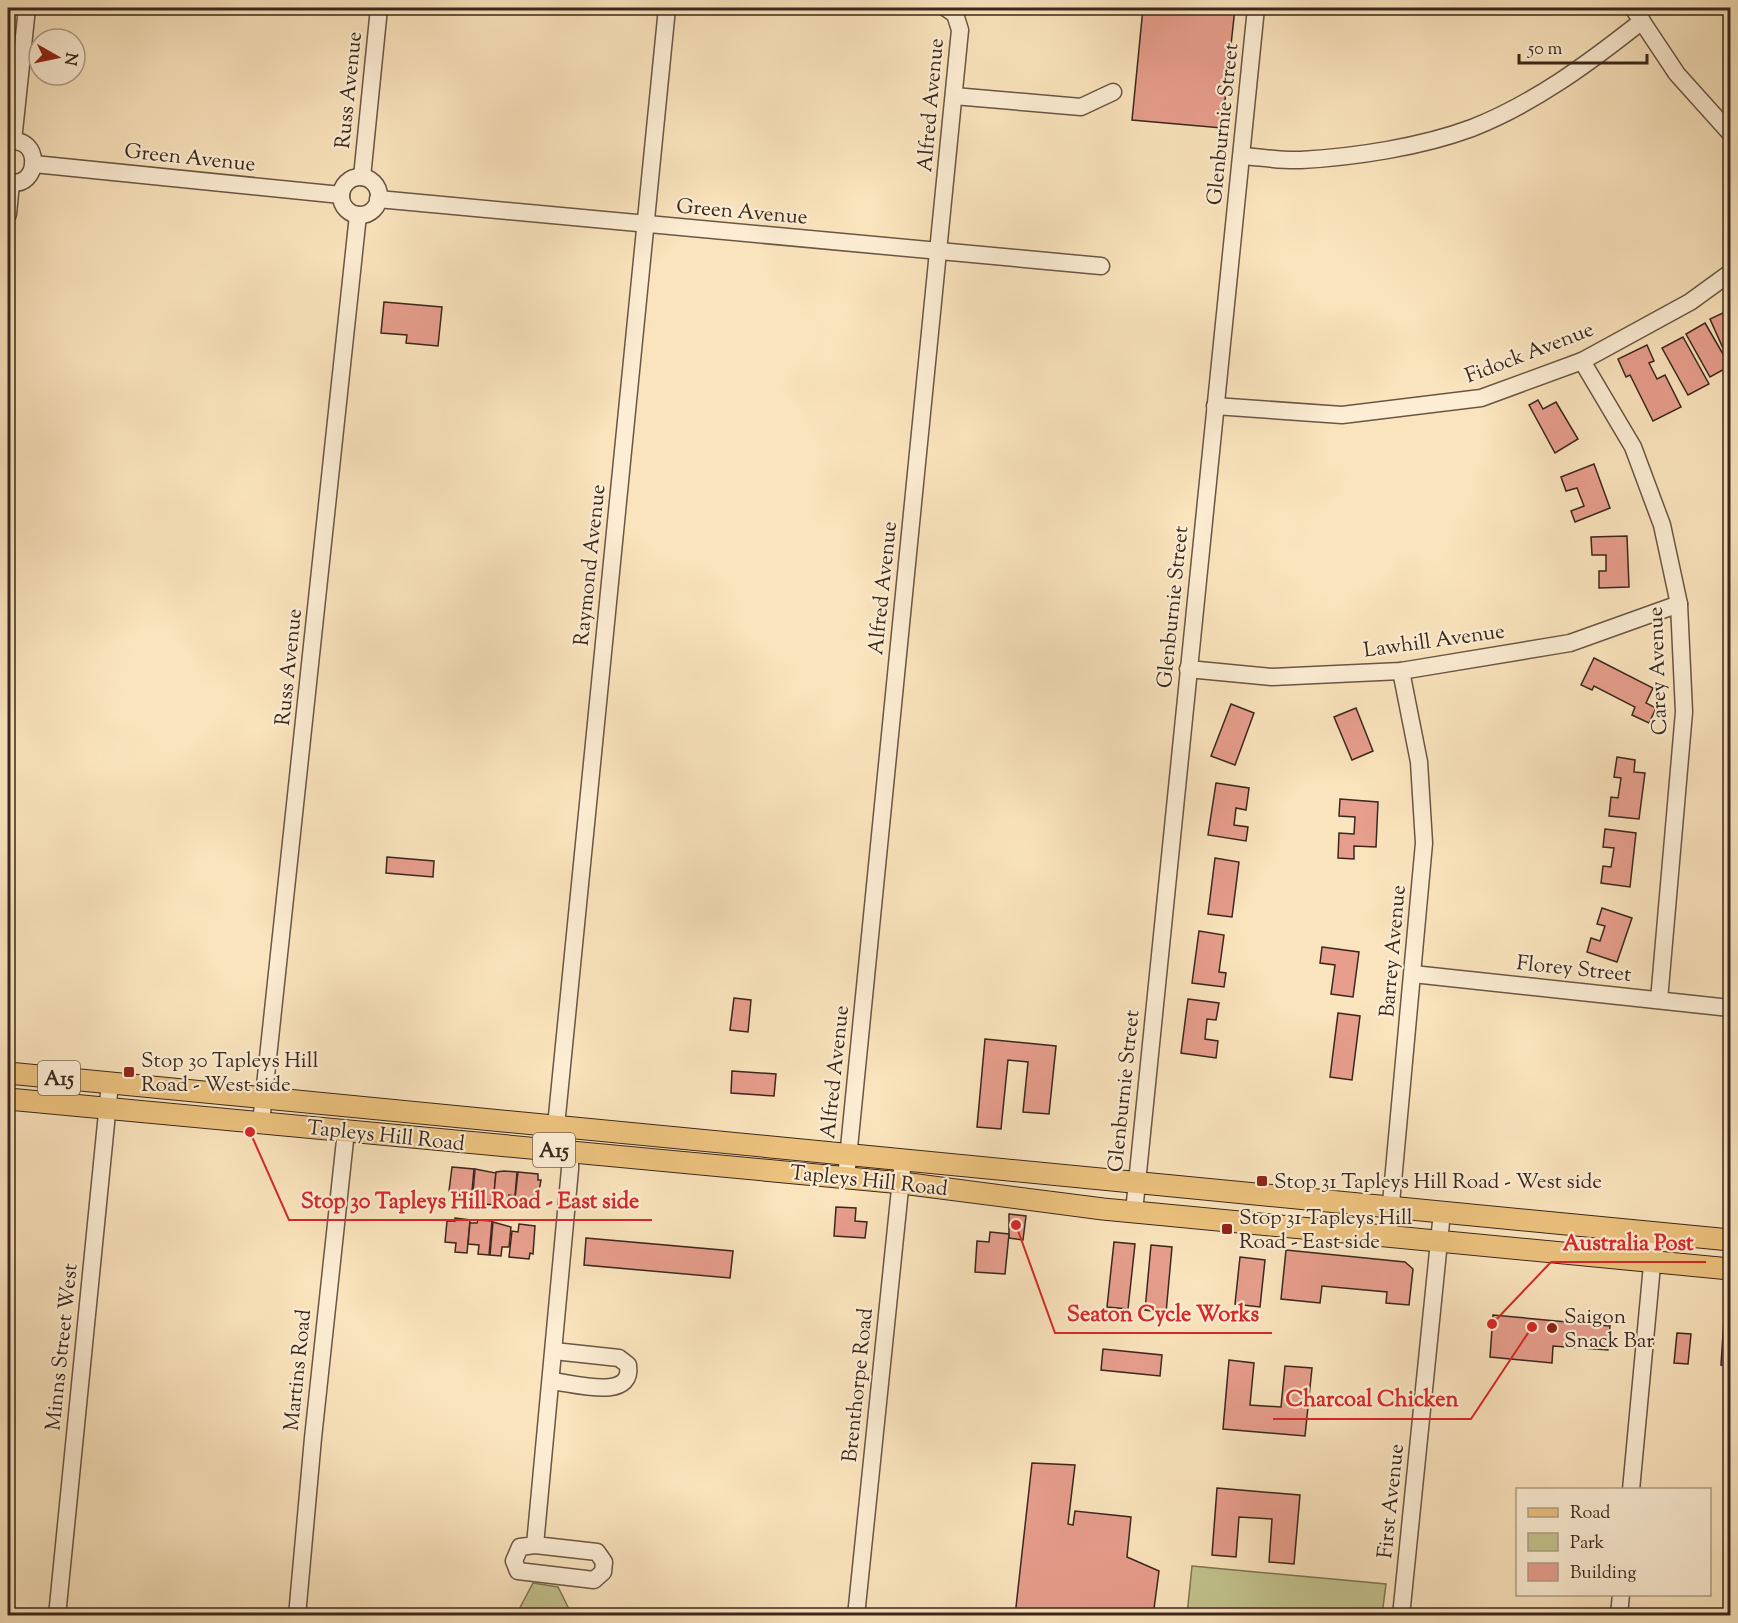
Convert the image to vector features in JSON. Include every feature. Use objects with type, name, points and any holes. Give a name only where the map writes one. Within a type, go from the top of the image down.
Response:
[{"type":"main road","name":"Tapleys Hill Road","points":[[8,1073],[1731,1240]]},
{"type":"main road","name":"Tapleys Hill Road","points":[[8,1100],[902,1183],[1134,1212],[1731,1269]]},
{"type":"street","points":[[8,214],[9,182],[22,181],[30,175],[34,165],[31,151],[26,145],[10,141],[27,8]]},
{"type":"street","name":"Russ Avenue","points":[[362,177],[379,8]]},
{"type":"street","name":"Raymond Avenue","points":[[556,1126],[667,8]]},
{"type":"street","name":"Alfred Avenue","points":[[846,1178],[960,30],[955,14],[946,8]]},
{"type":"street","name":"Glenburnie Street","points":[[1134,1212],[1256,8]]},
{"type":"street","points":[[1242,156],[1299,160],[1377,153],[1471,128],[1532,99],[1590,62],[1638,14],[1677,74],[1731,133]]},
{"type":"street","points":[[954,96],[1082,106],[1113,92]]},
{"type":"street","name":"Green Avenue","points":[[34,165],[341,195]]},
{"type":"street","points":[[362,177],[377,187],[378,199],[369,213],[358,215],[343,206],[341,195],[350,180],[362,177]]},
{"type":"street","name":"Green Avenue","points":[[378,199],[939,253],[1101,266]]},
{"type":"street","name":"Russ Avenue","points":[[261,1123],[358,215]]},
{"type":"street","name":"Fidock Avenue","points":[[1215,406],[1342,415],[1481,398],[1582,360],[1690,302],[1731,273]]},
{"type":"street","name":"Carey Avenue","points":[[1582,360],[1633,447],[1662,525],[1679,604],[1684,712],[1659,1000]]},
{"type":"street","name":"Lawhill Avenue","points":[[1188,669],[1272,677],[1401,671],[1570,643],[1679,604]]},
{"type":"street","name":"Barrey Avenue","points":[[1388,1236],[1424,843],[1419,762],[1401,671]]},
{"type":"street","name":"Florey Street","points":[[1413,974],[1731,1008]]},
{"type":"street","name":"Minns Street West","points":[[57,1616],[110,1083]]},
{"type":"street","points":[[535,1545],[570,1152],[556,1126]]},
{"type":"street","name":"Martins Road","points":[[297,1616],[345,1131]]},
{"type":"street","name":"Brenthorpe Road","points":[[856,1616],[903,1160]]},
{"type":"street","name":"First Avenue","points":[[1401,1616],[1442,1212]]},
{"type":"street","points":[[1631,1488],[1655,1233]]},
{"type":"street","points":[[551,1381],[616,1388],[626,1382],[629,1374],[628,1365],[619,1359],[554,1351]]},
{"type":"street","points":[[535,1545],[597,1552],[604,1562],[603,1572],[594,1580],[518,1571],[514,1561],[520,1547],[535,1545]]},
{"type":"street","points":[[1619,1616],[1621,1596]]},
{"type":"green space","points":[[1192,1566],[1386,1584],[1382,1615],[1187,1615]]},
{"type":"green space","points":[[533,1583],[558,1587],[572,1615],[516,1615]]},
{"type":"building","points":[[1143,8],[1235,8],[1222,128],[1132,120]]},
{"type":"building","points":[[384,302],[442,307],[438,346],[406,343],[407,335],[381,333]]},
{"type":"building","points":[[1729,310],[1730,314],[1730,364],[1710,319]]},
{"type":"building","points":[[1705,323],[1730,366],[1710,377],[1686,334]]},
{"type":"building","points":[[1683,337],[1709,384],[1688,395],[1662,348]]},
{"type":"building","points":[[1647,345],[1654,361],[1649,363],[1657,379],[1665,375],[1681,407],[1653,421],[1630,375],[1626,377],[1618,359]]},
{"type":"building","points":[[1538,400],[1543,409],[1556,402],[1578,439],[1555,453],[1529,405]]},
{"type":"building","points":[[1594,464],[1610,508],[1575,522],[1571,511],[1584,506],[1577,488],[1566,491],[1561,477]]},
{"type":"building","points":[[1627,536],[1629,587],[1599,588],[1599,571],[1606,571],[1606,555],[1592,555],[1591,537]]},
{"type":"building","points":[[1594,658],[1653,688],[1646,703],[1656,708],[1649,723],[1632,715],[1635,707],[1594,686],[1592,690],[1581,685]]},
{"type":"building","points":[[1231,704],[1254,713],[1235,765],[1211,756]]},
{"type":"building","points":[[1356,708],[1373,751],[1352,760],[1334,717]]},
{"type":"building","points":[[1617,757],[1635,760],[1634,772],[1645,773],[1639,819],[1609,816],[1611,797],[1618,798],[1621,778],[1614,777]]},
{"type":"building","points":[[1216,783],[1249,788],[1246,810],[1236,808],[1234,825],[1248,827],[1246,841],[1208,835]]},
{"type":"building","points":[[1340,799],[1378,802],[1376,847],[1354,846],[1354,859],[1338,858],[1339,833],[1354,834],[1355,817],[1339,816]]},
{"type":"building","points":[[1605,829],[1636,833],[1630,887],[1601,883],[1603,866],[1611,867],[1614,848],[1603,847]]},
{"type":"building","points":[[387,857],[434,861],[433,877],[386,873]]},
{"type":"building","points":[[1215,858],[1239,862],[1232,917],[1208,914]]},
{"type":"building","points":[[1602,908],[1632,918],[1617,962],[1587,952],[1591,938],[1600,941],[1605,926],[1597,924]]},
{"type":"building","points":[[1199,931],[1224,935],[1219,972],[1226,973],[1224,987],[1192,983]]},
{"type":"building","points":[[1322,947],[1359,952],[1353,997],[1331,994],[1335,965],[1320,963]]},
{"type":"building","points":[[734,998],[751,1000],[748,1032],[730,1030]]},
{"type":"building","points":[[1188,999],[1219,1003],[1216,1020],[1207,1019],[1205,1039],[1218,1041],[1216,1058],[1181,1053]]},
{"type":"building","points":[[1338,1013],[1360,1016],[1352,1080],[1330,1077]]},
{"type":"building","points":[[985,1039],[1056,1046],[1049,1114],[1023,1112],[1028,1062],[1008,1060],[1001,1129],[977,1127]]},
{"type":"building","points":[[732,1071],[776,1074],[774,1096],[731,1093]]},
{"type":"building","points":[[452,1167],[474,1169],[471,1202],[459,1201],[460,1192],[449,1191]]},
{"type":"building","points":[[475,1169],[496,1173],[493,1205],[478,1203],[479,1193],[473,1193]]},
{"type":"building","points":[[496,1172],[517,1172],[515,1196],[509,1195],[508,1205],[493,1204]]},
{"type":"building","points":[[518,1172],[538,1174],[538,1180],[541,1180],[536,1208],[520,1206],[521,1198],[515,1198]]},
{"type":"building","points":[[836,1207],[856,1208],[855,1221],[867,1222],[865,1238],[834,1236]]},
{"type":"building","points":[[1009,1214],[1026,1216],[1023,1240],[1009,1238]]},
{"type":"building","points":[[455,1218],[470,1220],[467,1253],[455,1252],[456,1243],[445,1242],[447,1221],[455,1221]]},
{"type":"building","points":[[478,1220],[492,1221],[489,1255],[478,1254],[479,1245],[468,1244],[470,1223],[477,1223]]},
{"type":"building","points":[[493,1222],[511,1227],[509,1247],[502,1247],[501,1256],[490,1255]]},
{"type":"building","points":[[519,1224],[535,1226],[533,1254],[530,1253],[529,1259],[509,1257],[512,1231],[518,1232]]},
{"type":"building","points":[[990,1232],[1009,1234],[1005,1274],[975,1272],[977,1241],[989,1242]]},
{"type":"building","points":[[586,1238],[733,1251],[730,1278],[584,1265]]},
{"type":"building","points":[[1114,1242],[1135,1244],[1128,1309],[1107,1307]]},
{"type":"building","points":[[1151,1245],[1172,1247],[1166,1313],[1145,1310]]},
{"type":"building","points":[[1286,1250],[1405,1262],[1413,1269],[1409,1305],[1386,1303],[1387,1292],[1322,1286],[1320,1303],[1281,1299]]},
{"type":"building","points":[[1240,1257],[1265,1260],[1260,1307],[1235,1304]]},
{"type":"building","points":[[1726,1295],[1730,1295],[1730,1335],[1723,1334]]},
{"type":"building","points":[[1493,1315],[1610,1326],[1608,1350],[1553,1346],[1552,1363],[1490,1357]]},
{"type":"building","points":[[1677,1333],[1691,1334],[1688,1364],[1674,1363]]},
{"type":"building","points":[[1723,1334],[1730,1335],[1730,1366],[1721,1365]]},
{"type":"building","points":[[1103,1349],[1162,1355],[1160,1376],[1101,1370]]},
{"type":"building","points":[[1229,1360],[1254,1363],[1250,1405],[1281,1407],[1285,1366],[1312,1368],[1305,1436],[1223,1429]]},
{"type":"building","points":[[1032,1463],[1075,1465],[1068,1524],[1073,1525],[1075,1511],[1131,1517],[1127,1557],[1159,1571],[1153,1616],[1015,1616]]},
{"type":"building","points":[[1217,1488],[1300,1495],[1294,1564],[1269,1562],[1272,1519],[1239,1517],[1236,1557],[1212,1555]]},
{"type":"place","name":"Stop 30 Tapleys Hill Road - West side","points":[[129,1072]]},
{"type":"place","name":"Stop 30 Tapleys Hill Road - East side","points":[[250,1132]]},
{"type":"place","name":"Stop 31 Tapleys Hill Road - West side","points":[[1262,1181]]},
{"type":"place","name":"Seaton Cycle Works","points":[[1016,1225]]},
{"type":"place","name":"Stop 31 Tapleys Hill Road - East side","points":[[1227,1229]]},
{"type":"place","name":"Australia Post","points":[[1492,1324]]},
{"type":"place","name":"Charcoal Chicken","points":[[1532,1327]]},
{"type":"place","name":"Saigon Snack Bar","points":[[1552,1328]]}]
